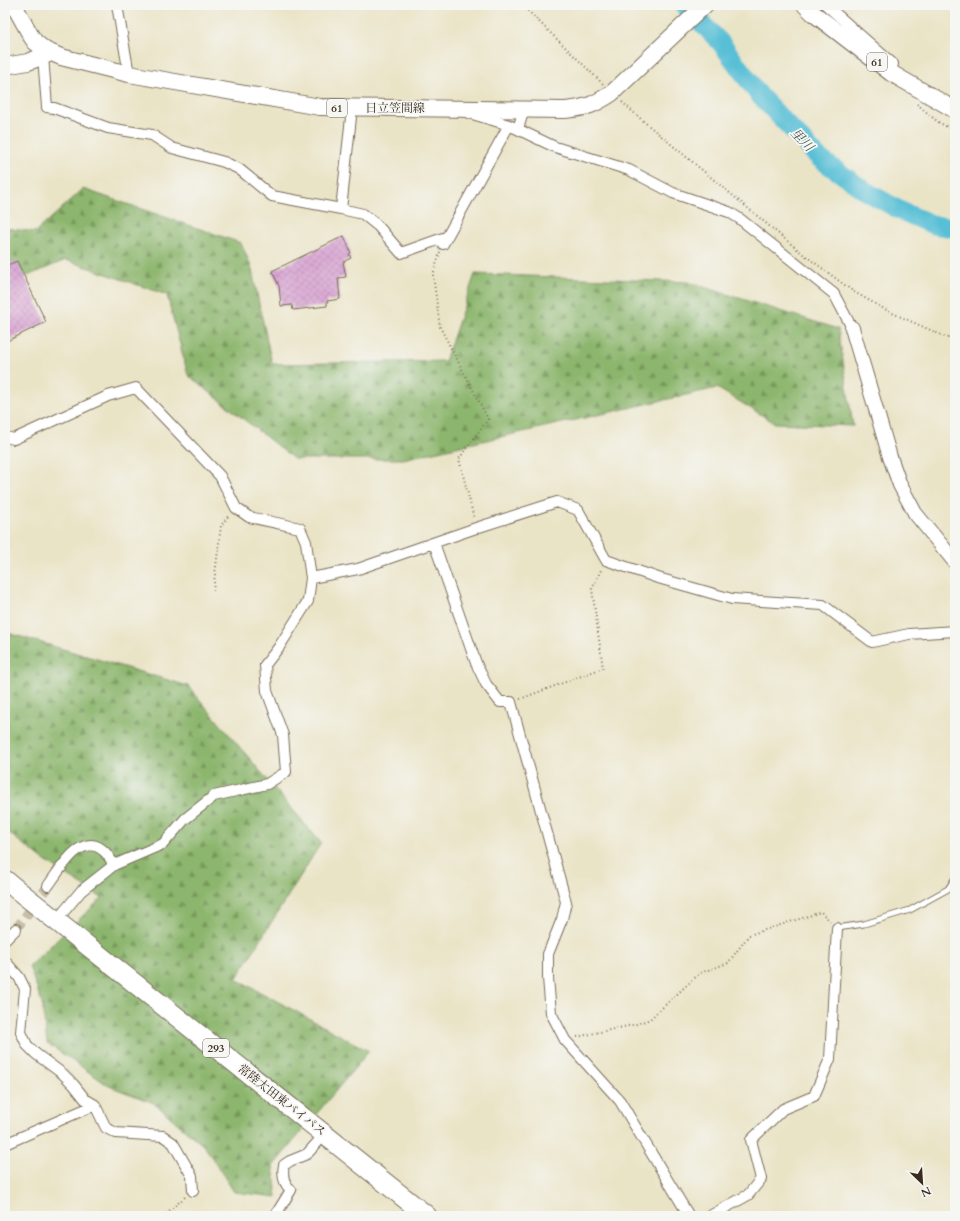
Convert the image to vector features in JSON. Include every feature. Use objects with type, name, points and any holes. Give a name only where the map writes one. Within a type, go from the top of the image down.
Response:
[{"type":"highway","name":"常陸太田東バイパス","points":[[5,880],[427,1216]]},
{"type":"main road","name":"日立笠間線","points":[[14,5],[35,42],[45,50],[47,55],[129,74],[320,107],[565,110],[584,108],[597,104],[617,89],[705,5]]},
{"type":"main road","name":"61","points":[[805,5],[813,13],[891,73],[955,110]]},
{"type":"main road","points":[[5,66],[28,62],[47,55]]},
{"type":"street","points":[[117,5],[129,74]]},
{"type":"street","points":[[826,5],[893,64],[891,73]]},
{"type":"street","points":[[47,55],[47,107],[54,108],[108,128],[152,135],[172,148],[224,162],[239,169],[272,196],[363,214],[378,226],[401,253],[444,240],[524,109]]},
{"type":"street","points":[[341,210],[352,108]]},
{"type":"street","points":[[453,108],[514,127],[555,147],[629,170],[673,193],[729,212],[740,219],[834,294],[852,328],[890,458],[900,485],[915,513],[955,562]]},
{"type":"street","points":[[5,437],[14,439],[108,396],[136,388],[220,476],[236,508],[249,517],[300,528],[306,542],[310,578],[308,601],[265,665],[267,691],[283,735],[286,772],[267,784],[214,796],[185,819],[163,844],[114,865],[81,891],[56,920]]},
{"type":"street","points":[[310,578],[358,569],[476,528],[557,502],[578,510],[606,560],[658,578],[732,598],[823,605],[872,642],[909,634],[955,631]]},
{"type":"street","points":[[434,543],[479,670],[486,684],[500,702],[511,702],[566,902],[562,919],[548,954],[548,978],[551,1013],[565,1040],[620,1101],[644,1138],[689,1216]]},
{"type":"street","points":[[48,886],[72,854],[81,847],[91,845],[99,847],[106,853],[114,865]]},
{"type":"street","points":[[710,1216],[748,1195],[761,1179],[751,1140],[783,1109],[814,1096],[830,1059],[837,928]]},
{"type":"street","points":[[5,940],[16,929]]},
{"type":"street","points":[[5,961],[19,977],[25,990],[22,1032],[27,1045],[36,1054],[63,1074],[85,1099],[95,1105],[106,1128],[116,1133],[163,1136],[173,1143],[192,1176],[193,1190]]},
{"type":"street","points":[[5,1144],[95,1105]]},
{"type":"street","points":[[275,1216],[291,1190],[287,1186],[282,1174],[284,1166],[290,1161],[307,1154],[325,1134]]},
{"type":"lane","points":[[837,928],[864,924],[910,910],[948,889],[955,878]]},
{"type":"path","points":[[522,5],[617,89],[642,120],[803,254],[854,292],[890,312],[955,341]]},
{"type":"path","points":[[444,240],[433,275],[440,327],[488,419],[459,459],[476,528]]},
{"type":"path","points":[[213,591],[221,526],[236,508]]},
{"type":"path","points":[[511,702],[603,668],[592,589],[606,560]]},
{"type":"path","points":[[565,1040],[637,1024],[650,1019],[700,974],[728,963],[749,935],[821,912],[837,928]]},
{"type":"path","points":[[163,1216],[193,1190]]},
{"type":"green space","points":[[83,189],[241,243],[251,266],[272,364],[445,361],[475,274],[688,282],[838,329],[853,426],[775,423],[717,388],[403,459],[294,459],[188,375],[167,295],[66,260],[5,285],[5,228],[36,232]]},
{"type":"green space","points":[[5,632],[188,686],[321,843],[236,979],[369,1051],[273,1166],[277,1197],[234,1192],[205,1147],[154,1103],[109,1086],[47,1043],[42,1003],[29,966],[102,898],[42,859],[5,830]]},
{"type":"building","points":[[344,236],[351,253],[349,254],[351,258],[343,262],[346,277],[338,278],[340,299],[327,301],[327,306],[293,310],[292,305],[281,306],[279,286],[272,271]]},
{"type":"building","points":[[17,261],[46,322],[5,342],[5,266]]},
{"type":"waterway","name":"里川","points":[[684,5],[721,43],[760,96],[819,158],[864,190],[901,211],[934,225],[955,228]]},
{"type":"tunnel","points":[[16,929],[48,886]]}]
